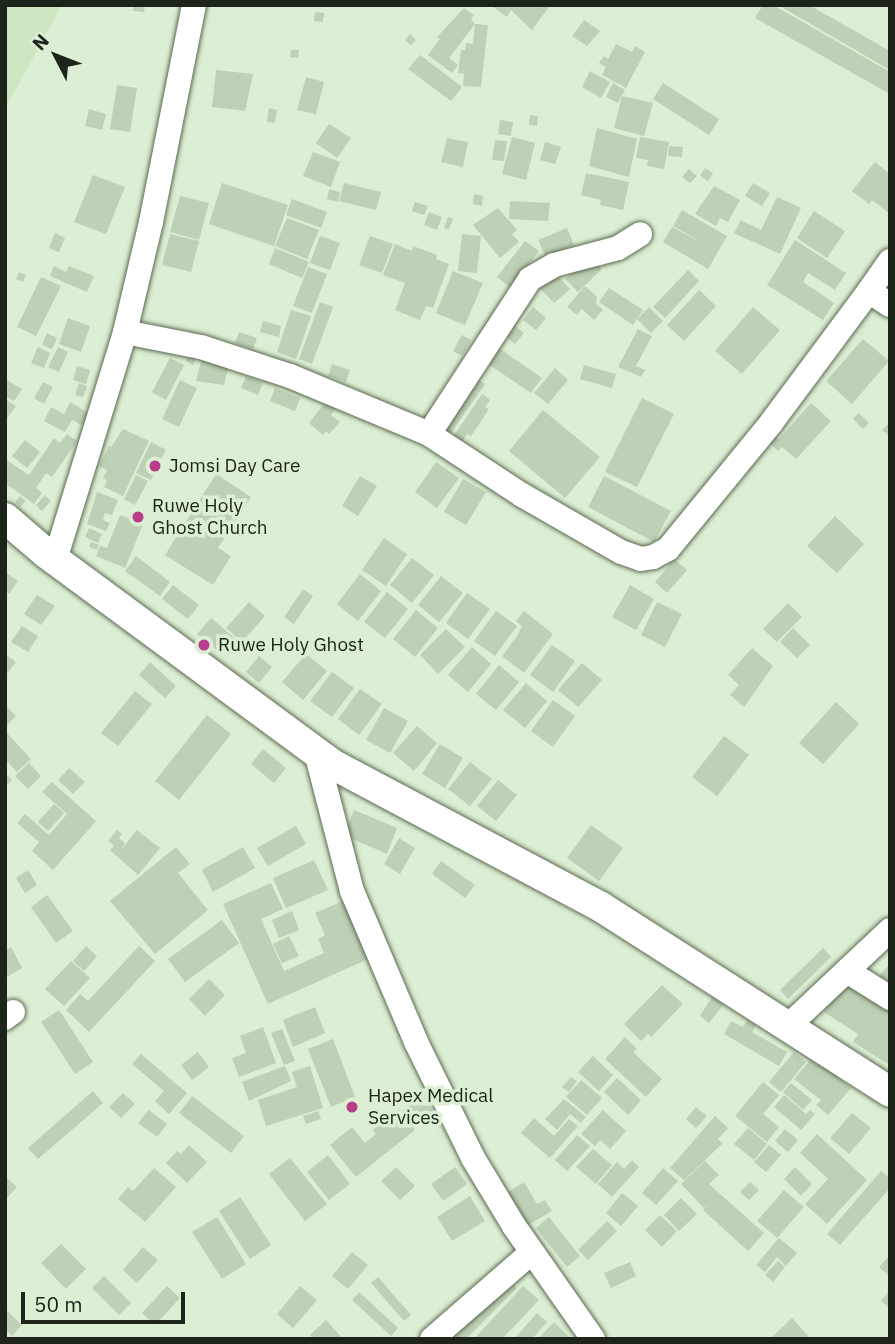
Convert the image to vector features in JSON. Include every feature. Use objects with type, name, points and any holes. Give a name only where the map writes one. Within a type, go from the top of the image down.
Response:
[{"type":"street","points":[[55,560],[125,332],[151,222],[194,5]]},
{"type":"street","points":[[429,434],[472,363],[508,317],[530,279],[554,265],[618,248],[640,234]]},
{"type":"street","points":[[125,332],[201,347],[290,376],[429,434],[522,495],[621,552],[640,559],[668,550],[763,433],[890,261]]},
{"type":"street","points":[[869,291],[890,305]]},
{"type":"street","points":[[5,518],[55,560],[334,765],[601,907],[786,1028],[890,1092]]},
{"type":"street","points":[[316,752],[352,891],[370,939],[474,1158],[531,1253],[593,1339]]},
{"type":"street","points":[[786,1028],[890,930]]},
{"type":"street","points":[[846,971],[890,998]]},
{"type":"street","points":[[432,1339],[531,1253]]},
{"type":"shaded area","points":[[5,5],[62,5],[5,109]]},
{"type":"building","points":[[134,5],[145,5],[144,12],[133,11]]},
{"type":"building","points":[[491,5],[549,7],[532,30],[511,10],[507,17]]},
{"type":"building","points":[[763,5],[773,5],[890,72],[890,94],[755,18]]},
{"type":"building","points":[[778,5],[809,5],[890,51],[890,70]]},
{"type":"building","points":[[464,8],[474,15],[471,19],[475,24],[449,58],[458,65],[452,73],[428,55],[440,39],[437,37]]},
{"type":"building","points":[[315,12],[324,13],[323,22],[314,21]]},
{"type":"building","points":[[584,20],[600,31],[587,46],[572,36]]},
{"type":"building","points":[[475,24],[488,25],[481,87],[463,86],[464,74],[458,73],[461,50],[465,50],[466,43],[473,44]]},
{"type":"building","points":[[410,34],[416,40],[411,45],[405,40]]},
{"type":"building","points":[[616,44],[632,52],[635,46],[645,52],[626,88],[602,75],[606,67],[599,63],[604,56],[608,59]]},
{"type":"building","points":[[291,50],[299,50],[298,58],[290,57]]},
{"type":"building","points":[[420,55],[462,87],[451,101],[408,69]]},
{"type":"building","points":[[216,70],[253,74],[245,111],[212,107]]},
{"type":"building","points":[[590,71],[610,82],[601,98],[582,87]]},
{"type":"building","points":[[306,77],[324,82],[316,114],[297,110]]},
{"type":"building","points":[[613,83],[625,90],[618,103],[606,97]]},
{"type":"building","points":[[663,83],[719,119],[709,135],[653,99]]},
{"type":"building","points":[[117,85],[137,88],[130,132],[110,129]]},
{"type":"building","points":[[622,96],[653,103],[644,136],[614,128]]},
{"type":"building","points":[[269,108],[277,110],[275,123],[267,122]]},
{"type":"building","points":[[89,109],[106,114],[102,130],[85,126]]},
{"type":"building","points":[[530,115],[538,116],[537,126],[529,125]]},
{"type":"building","points":[[500,120],[513,122],[511,136],[498,134]]},
{"type":"building","points":[[329,124],[351,138],[337,158],[316,143]]},
{"type":"building","points":[[597,128],[637,139],[629,177],[589,166]]},
{"type":"building","points":[[512,137],[535,143],[526,180],[502,174]]},
{"type":"building","points":[[640,137],[669,142],[664,169],[647,166],[648,160],[636,158]]},
{"type":"building","points":[[447,138],[468,142],[463,167],[441,162]]},
{"type":"building","points":[[495,140],[507,141],[504,161],[492,160]]},
{"type":"building","points":[[545,142],[561,147],[555,164],[540,160]]},
{"type":"building","points":[[669,146],[683,147],[682,157],[668,156]]},
{"type":"building","points":[[313,152],[340,162],[331,187],[303,176]]},
{"type":"building","points":[[875,162],[890,174],[890,214],[872,200],[869,204],[852,191]]},
{"type":"building","points":[[705,168],[713,173],[708,181],[700,176]]},
{"type":"building","points":[[689,169],[697,176],[690,183],[682,177]]},
{"type":"building","points":[[586,173],[629,182],[623,210],[600,205],[601,200],[581,195]]},
{"type":"building","points":[[93,175],[125,187],[106,234],[74,222]]},
{"type":"building","points":[[222,183],[288,205],[274,246],[209,224]]},
{"type":"building","points":[[344,183],[381,192],[376,210],[339,201]]},
{"type":"building","points":[[753,183],[770,193],[762,206],[745,196]]},
{"type":"building","points":[[714,186],[740,200],[728,222],[720,218],[716,226],[695,214]]},
{"type":"building","points":[[329,189],[340,192],[338,202],[327,199]]},
{"type":"building","points":[[474,194],[483,196],[482,206],[473,204]]},
{"type":"building","points":[[180,196],[209,203],[199,240],[170,232]]},
{"type":"building","points":[[777,197],[801,208],[780,254],[734,233],[741,220],[761,230]]},
{"type":"building","points":[[292,199],[327,212],[321,228],[286,215]]},
{"type":"building","points":[[510,201],[550,203],[548,221],[509,219]]},
{"type":"building","points":[[415,202],[428,206],[424,215],[412,211]]},
{"type":"building","points":[[498,208],[517,230],[512,234],[519,242],[500,258],[473,225]]},
{"type":"building","points":[[682,210],[727,236],[708,269],[663,242],[672,227],[704,244],[673,226]]},
{"type":"building","points":[[814,211],[845,231],[827,258],[797,238]]},
{"type":"building","points":[[429,212],[442,217],[437,230],[424,225]]},
{"type":"building","points":[[448,217],[453,219],[449,229],[444,228]]},
{"type":"building","points":[[287,218],[319,230],[307,259],[275,246]]},
{"type":"building","points":[[567,228],[574,245],[546,257],[538,240]]},
{"type":"building","points":[[55,233],[65,238],[59,252],[49,248]]},
{"type":"building","points":[[170,234],[199,241],[191,272],[162,265]]},
{"type":"building","points":[[462,234],[481,236],[477,273],[458,271]]},
{"type":"building","points":[[320,236],[340,243],[330,270],[310,263]]},
{"type":"building","points":[[370,236],[393,244],[382,273],[359,265]]},
{"type":"building","points":[[795,240],[846,273],[835,290],[808,273],[803,282],[834,303],[823,320],[767,285]]},
{"type":"building","points":[[525,241],[539,251],[511,288],[497,277]]},
{"type":"building","points":[[395,244],[412,251],[413,246],[437,255],[436,259],[449,264],[433,308],[426,306],[420,320],[395,310],[405,283],[383,275]]},
{"type":"building","points":[[275,248],[309,262],[302,278],[269,264]]},
{"type":"building","points":[[589,256],[602,269],[578,292],[565,279]]},
{"type":"building","points":[[54,266],[66,272],[69,266],[94,276],[87,292],[50,276]]},
{"type":"building","points":[[308,267],[327,274],[312,313],[293,306]]},
{"type":"building","points":[[551,269],[570,289],[554,303],[535,283]]},
{"type":"building","points":[[688,270],[699,281],[665,318],[653,307]]},
{"type":"building","points":[[453,271],[483,283],[465,325],[436,313]]},
{"type":"building","points":[[19,272],[26,275],[23,282],[16,279]]},
{"type":"building","points":[[41,277],[61,286],[36,336],[17,327]]},
{"type":"building","points":[[585,286],[597,297],[596,304],[603,310],[594,320],[582,309],[577,315],[567,307]]},
{"type":"building","points":[[609,288],[643,310],[633,325],[599,302]]},
{"type":"building","points":[[699,290],[716,306],[684,341],[667,325]]},
{"type":"building","points":[[320,302],[333,307],[312,364],[299,359]]},
{"type":"building","points":[[533,307],[546,318],[536,330],[523,320]]},
{"type":"building","points":[[649,307],[663,321],[651,333],[637,319]]},
{"type":"building","points":[[753,307],[780,330],[742,374],[715,351]]},
{"type":"building","points":[[291,310],[311,316],[296,359],[277,352]]},
{"type":"building","points":[[68,318],[90,326],[81,352],[59,344]]},
{"type":"building","points":[[263,321],[281,326],[279,337],[260,332]]},
{"type":"building","points":[[514,325],[524,333],[515,344],[505,336]]},
{"type":"building","points":[[638,329],[652,336],[636,366],[645,370],[641,377],[618,367]]},
{"type":"building","points":[[239,332],[257,338],[253,349],[235,343]]},
{"type":"building","points":[[47,333],[57,338],[52,349],[42,345]]},
{"type":"building","points":[[462,335],[471,340],[462,356],[453,351]]},
{"type":"building","points":[[863,339],[889,361],[852,404],[826,381]]},
{"type":"building","points":[[493,344],[542,378],[531,393],[482,360]]},
{"type":"building","points":[[38,347],[50,353],[44,368],[31,363]]},
{"type":"building","points":[[58,347],[68,352],[59,372],[48,367]]},
{"type":"building","points":[[189,355],[196,358],[193,365],[186,361]]},
{"type":"building","points":[[170,358],[184,365],[166,400],[152,392]]},
{"type":"building","points":[[202,358],[228,368],[224,385],[196,381]]},
{"type":"building","points":[[332,364],[350,370],[346,382],[328,376]]},
{"type":"building","points":[[584,365],[616,374],[612,388],[580,379]]},
{"type":"building","points":[[77,366],[90,370],[86,384],[73,380]]},
{"type":"building","points":[[555,368],[568,380],[548,404],[534,393]]},
{"type":"building","points":[[471,375],[485,384],[451,433],[437,424]]},
{"type":"building","points":[[246,376],[263,383],[258,395],[241,388]]},
{"type":"building","points":[[5,379],[22,389],[14,401],[5,396]]},
{"type":"building","points":[[180,380],[197,388],[179,427],[162,419]]},
{"type":"building","points":[[43,382],[53,387],[44,404],[34,398]]},
{"type":"building","points":[[79,383],[87,386],[83,397],[75,395]]},
{"type":"building","points":[[275,388],[300,398],[295,411],[270,401]]},
{"type":"building","points":[[482,394],[490,400],[485,407],[489,409],[471,436],[467,434],[462,442],[453,437]]},
{"type":"building","points":[[642,398],[674,414],[637,487],[605,472]]},
{"type":"building","points":[[5,399],[16,406],[5,421]]},
{"type":"building","points":[[326,401],[336,409],[331,415],[340,422],[329,434],[326,431],[323,435],[309,423]]},
{"type":"building","points":[[70,402],[90,414],[83,426],[72,420],[65,432],[44,421],[51,407],[64,414]]},
{"type":"building","points":[[811,403],[831,421],[796,459],[782,447],[778,451],[767,441],[774,434],[779,439]]},
{"type":"building","points":[[543,410],[600,457],[565,498],[509,451]]},
{"type":"building","points":[[858,413],[869,423],[863,429],[853,419]]},
{"type":"building","points":[[890,422],[890,437],[882,430]]},
{"type":"building","points":[[123,429],[149,441],[123,496],[104,487],[107,480],[103,478],[107,470],[99,466],[109,446],[111,447]]},
{"type":"building","points":[[67,434],[77,441],[52,477],[46,473],[36,488],[42,493],[34,504],[5,483],[5,459],[29,475],[54,438],[60,443]]},
{"type":"building","points":[[25,440],[40,452],[27,468],[12,456]]},
{"type":"building","points":[[151,442],[166,450],[151,480],[136,473]]},
{"type":"building","points":[[436,462],[459,478],[437,508],[415,492]]},
{"type":"building","points":[[216,474],[251,497],[218,548],[231,556],[213,585],[165,555]]},
{"type":"building","points":[[136,475],[148,481],[135,505],[124,499]]},
{"type":"building","points":[[360,476],[377,486],[358,516],[342,506]]},
{"type":"building","points":[[604,476],[671,511],[654,542],[588,507]]},
{"type":"building","points":[[463,479],[486,492],[466,525],[444,512]]},
{"type":"building","points":[[97,492],[118,500],[112,515],[105,513],[103,520],[110,523],[106,531],[87,524]]},
{"type":"building","points":[[45,495],[51,501],[42,511],[36,505]]},
{"type":"building","points":[[20,496],[26,501],[20,507],[15,502]]},
{"type":"building","points":[[120,515],[143,524],[125,568],[96,556],[100,546],[107,548]]},
{"type":"building","points":[[835,516],[864,544],[837,573],[807,546]]},
{"type":"building","points":[[89,528],[102,534],[98,543],[85,537]]},
{"type":"building","points":[[384,538],[407,554],[386,586],[362,570]]},
{"type":"building","points":[[91,542],[99,545],[97,550],[89,547]]},
{"type":"building","points":[[136,556],[170,582],[160,596],[125,571]]},
{"type":"building","points":[[412,558],[434,575],[412,603],[390,585]]},
{"type":"building","points":[[674,559],[687,570],[667,593],[655,582]]},
{"type":"building","points":[[5,572],[18,581],[9,594],[5,591]]},
{"type":"building","points":[[360,574],[381,591],[358,621],[337,604]]},
{"type":"building","points":[[441,576],[463,593],[439,622],[418,605]]},
{"type":"building","points":[[173,585],[199,605],[188,619],[162,599]]},
{"type":"building","points":[[630,585],[654,599],[636,630],[612,617]]},
{"type":"building","points":[[303,589],[313,596],[294,624],[284,617]]},
{"type":"building","points":[[387,592],[408,609],[385,638],[364,622]]},
{"type":"building","points":[[467,593],[490,609],[468,639],[446,623]]},
{"type":"building","points":[[37,595],[55,606],[41,625],[24,614]]},
{"type":"building","points":[[249,602],[265,616],[242,642],[226,628]]},
{"type":"building","points":[[657,602],[682,614],[665,647],[641,635]]},
{"type":"building","points":[[788,603],[802,617],[777,642],[763,629]]},
{"type":"building","points":[[416,610],[438,628],[415,657],[393,639]]},
{"type":"building","points":[[496,611],[517,626],[495,656],[474,641]]},
{"type":"building","points":[[524,611],[553,634],[524,673],[502,656],[522,626],[516,621]]},
{"type":"building","points":[[211,618],[237,640],[223,655],[197,634]]},
{"type":"building","points":[[22,626],[38,636],[28,652],[11,642]]},
{"type":"building","points":[[793,628],[810,645],[797,658],[780,642]]},
{"type":"building","points":[[446,629],[465,647],[438,674],[420,655]]},
{"type":"building","points":[[552,645],[575,661],[553,692],[530,675]]},
{"type":"building","points":[[472,647],[491,664],[468,692],[448,675]]},
{"type":"building","points":[[752,648],[773,666],[744,707],[730,695],[739,685],[728,675]]},
{"type":"building","points":[[5,654],[16,662],[5,676]]},
{"type":"building","points":[[306,654],[327,671],[303,700],[282,682]]},
{"type":"building","points":[[259,656],[272,667],[259,683],[246,672]]},
{"type":"building","points":[[150,662],[176,686],[165,698],[139,675]]},
{"type":"building","points":[[582,663],[602,680],[578,707],[558,690]]},
{"type":"building","points":[[499,665],[519,682],[496,710],[476,694]]},
{"type":"building","points":[[332,672],[354,688],[332,717],[310,701]]},
{"type":"building","points":[[526,683],[547,701],[525,728],[503,710]]},
{"type":"building","points":[[360,689],[382,704],[359,735],[338,719]]},
{"type":"building","points":[[135,691],[152,704],[118,746],[101,733]]},
{"type":"building","points":[[553,700],[575,716],[553,747],[531,731]]},
{"type":"building","points":[[836,702],[859,724],[823,764],[799,743]]},
{"type":"building","points":[[5,705],[16,716],[5,727]]},
{"type":"building","points":[[384,708],[408,721],[390,753],[366,740]]},
{"type":"building","points":[[207,715],[231,734],[179,800],[155,781]]},
{"type":"building","points":[[417,726],[437,743],[414,771],[393,753]]},
{"type":"building","points":[[5,731],[31,759],[17,772],[5,759]]},
{"type":"building","points":[[724,736],[749,755],[717,796],[692,777]]},
{"type":"building","points":[[440,744],[463,758],[445,788],[422,774]]},
{"type":"building","points":[[263,749],[286,768],[274,783],[251,764]]},
{"type":"building","points":[[470,762],[492,779],[470,806],[448,789]]},
{"type":"building","points":[[29,763],[41,776],[28,789],[15,776]]},
{"type":"building","points":[[69,768],[85,782],[73,794],[58,780]]},
{"type":"building","points":[[5,773],[12,780],[5,787]]},
{"type":"building","points":[[498,780],[517,795],[496,821],[477,806]]},
{"type":"building","points":[[52,782],[96,821],[53,870],[32,851],[39,842],[17,823],[25,814],[49,835],[67,814],[42,792]]},
{"type":"building","points":[[54,804],[64,813],[48,831],[38,822]]},
{"type":"building","points":[[354,810],[397,828],[387,854],[344,835]]},
{"type":"building","points":[[591,825],[623,848],[599,881],[567,858]]},
{"type":"building","points":[[296,826],[306,844],[268,866],[257,848]]},
{"type":"building","points":[[117,830],[122,834],[119,838],[125,843],[120,851],[137,830],[160,848],[138,875],[110,850],[114,846],[108,841]]},
{"type":"building","points":[[399,838],[415,848],[400,874],[384,864]]},
{"type":"building","points":[[176,847],[190,864],[178,873],[208,910],[155,954],[110,901]]},
{"type":"building","points":[[243,847],[255,868],[213,892],[202,870]]},
{"type":"building","points":[[314,860],[328,890],[286,908],[273,878]]},
{"type":"building","points":[[441,861],[475,885],[465,898],[432,874]]},
{"type":"building","points":[[28,870],[37,885],[25,893],[16,878]]},
{"type":"building","points":[[271,883],[283,909],[261,919],[284,971],[324,953],[318,939],[325,935],[315,913],[343,901],[368,959],[268,1004],[223,904]]},
{"type":"building","points":[[47,895],[73,931],[56,943],[31,907]]},
{"type":"building","points":[[292,911],[299,930],[279,938],[272,920]]},
{"type":"building","points":[[222,920],[239,943],[185,982],[168,959]]},
{"type":"building","points":[[289,936],[299,956],[282,963],[273,944]]},
{"type":"building","points":[[86,946],[97,956],[84,971],[73,961]]},
{"type":"building","points":[[139,946],[155,961],[89,1032],[66,1010],[80,994],[88,1001]]},
{"type":"building","points":[[11,947],[22,968],[5,978],[5,951]]},
{"type":"building","points":[[823,948],[831,957],[788,999],[780,990]]},
{"type":"building","points":[[71,961],[90,978],[64,1006],[45,989]]},
{"type":"building","points":[[890,963],[890,983],[880,976]]},
{"type":"building","points":[[847,976],[890,1004],[888,1064],[853,1042],[858,1034],[824,1012]]},
{"type":"building","points":[[209,979],[225,995],[205,1016],[189,999]]},
{"type":"building","points":[[662,985],[683,1004],[651,1037],[648,1034],[641,1041],[624,1024]]},
{"type":"building","points":[[712,997],[723,1005],[709,1023],[700,1016]]},
{"type":"building","points":[[315,1007],[325,1033],[293,1047],[283,1020]]},
{"type":"building","points":[[59,1010],[93,1062],[75,1074],[41,1022]]},
{"type":"building","points":[[747,1020],[756,1025],[752,1032],[787,1052],[779,1066],[724,1034],[731,1021],[743,1027]]},
{"type":"building","points":[[263,1027],[276,1063],[239,1077],[232,1058],[246,1053],[240,1036]]},
{"type":"building","points":[[282,1029],[295,1061],[284,1065],[271,1033]]},
{"type":"building","points":[[625,1037],[637,1049],[633,1052],[662,1079],[646,1097],[605,1059]]},
{"type":"building","points":[[333,1039],[355,1097],[331,1107],[308,1049]]},
{"type":"building","points":[[198,1052],[209,1067],[192,1080],[181,1065]]},
{"type":"building","points":[[794,1052],[806,1062],[781,1092],[769,1082]]},
{"type":"building","points":[[141,1054],[187,1093],[169,1114],[155,1101],[164,1091],[132,1064]]},
{"type":"building","points":[[593,1056],[613,1075],[599,1091],[578,1072]]},
{"type":"building","points":[[813,1057],[851,1088],[828,1115],[816,1105],[821,1100],[794,1079]]},
{"type":"building","points":[[285,1066],[291,1081],[249,1101],[242,1082]]},
{"type":"building","points":[[310,1066],[323,1108],[266,1126],[258,1100],[297,1087],[292,1072]]},
{"type":"building","points":[[571,1077],[577,1081],[569,1092],[562,1087]]},
{"type":"building","points":[[617,1078],[641,1100],[628,1115],[604,1092]]},
{"type":"building","points":[[581,1080],[602,1098],[587,1115],[566,1097]]},
{"type":"building","points":[[763,1082],[779,1095],[763,1114],[779,1127],[767,1142],[735,1116]]},
{"type":"building","points":[[791,1083],[812,1100],[803,1110],[783,1092]]},
{"type":"building","points":[[93,1091],[103,1103],[38,1159],[28,1148]]},
{"type":"building","points":[[123,1093],[135,1104],[121,1118],[109,1107]]},
{"type":"building","points":[[784,1095],[806,1114],[810,1110],[815,1114],[801,1130],[774,1107]]},
{"type":"building","points":[[192,1096],[244,1136],[231,1153],[179,1113]]},
{"type":"building","points":[[564,1099],[586,1117],[581,1123],[570,1114],[557,1130],[545,1119]]},
{"type":"building","points":[[424,1100],[434,1112],[415,1127],[402,1111],[413,1101],[417,1106]]},
{"type":"building","points":[[696,1107],[707,1116],[696,1128],[686,1119]]},
{"type":"building","points":[[399,1109],[415,1130],[356,1177],[330,1145],[352,1127],[365,1143],[376,1134],[373,1130]]},
{"type":"building","points":[[149,1110],[167,1124],[157,1137],[138,1123]]},
{"type":"building","points":[[603,1110],[626,1131],[610,1149],[600,1140],[595,1146],[581,1134]]},
{"type":"building","points":[[318,1111],[321,1119],[306,1124],[303,1116]]},
{"type":"building","points":[[852,1113],[871,1128],[849,1154],[830,1138]]},
{"type":"building","points":[[715,1116],[728,1128],[718,1139],[723,1143],[684,1180],[670,1168]]},
{"type":"building","points":[[534,1118],[554,1136],[569,1119],[578,1126],[550,1158],[521,1133]]},
{"type":"building","points":[[748,1128],[767,1144],[754,1160],[734,1144]]},
{"type":"building","points":[[785,1129],[798,1140],[788,1152],[775,1141]]},
{"type":"building","points":[[817,1134],[867,1180],[827,1224],[805,1204],[828,1179],[800,1153]]},
{"type":"building","points":[[577,1135],[590,1146],[567,1171],[555,1160]]},
{"type":"building","points":[[189,1145],[207,1162],[187,1183],[166,1163],[177,1151],[181,1154]]},
{"type":"building","points":[[769,1145],[781,1155],[766,1172],[754,1162]]},
{"type":"building","points":[[593,1149],[612,1165],[596,1184],[576,1167]]},
{"type":"building","points":[[328,1155],[350,1184],[329,1200],[307,1172]]},
{"type":"building","points":[[290,1158],[327,1204],[305,1221],[269,1174]]},
{"type":"building","points":[[632,1160],[639,1167],[612,1197],[598,1184],[617,1162],[624,1169]]},
{"type":"building","points":[[705,1161],[719,1175],[709,1184],[764,1233],[748,1251],[703,1210],[710,1202],[704,1208],[681,1184]]},
{"type":"building","points":[[396,1167],[415,1186],[400,1200],[381,1181]]},
{"type":"building","points":[[455,1167],[467,1184],[443,1201],[431,1184]]},
{"type":"building","points":[[795,1167],[812,1184],[801,1196],[784,1179]]},
{"type":"building","points":[[154,1168],[176,1187],[145,1222],[118,1199],[128,1187],[133,1191]]},
{"type":"building","points":[[663,1168],[678,1181],[656,1205],[642,1193]]},
{"type":"building","points":[[881,1171],[890,1178],[890,1188],[840,1245],[827,1234]]},
{"type":"building","points":[[5,1176],[17,1187],[5,1200]]},
{"type":"building","points":[[524,1182],[537,1204],[545,1200],[552,1211],[528,1225],[508,1192]]},
{"type":"building","points":[[750,1182],[759,1190],[749,1200],[740,1192]]},
{"type":"building","points":[[784,1190],[804,1207],[777,1238],[757,1221]]},
{"type":"building","points":[[622,1193],[638,1206],[621,1226],[606,1213]]},
{"type":"building","points":[[470,1196],[485,1221],[452,1241],[437,1217]]},
{"type":"building","points":[[240,1197],[271,1245],[250,1259],[219,1211]]},
{"type":"building","points":[[681,1198],[697,1214],[679,1231],[664,1215]]},
{"type":"building","points":[[660,1215],[677,1231],[662,1247],[645,1230]]},
{"type":"building","points":[[217,1217],[246,1264],[222,1279],[192,1232]]},
{"type":"building","points":[[549,1217],[580,1256],[567,1267],[536,1228]]},
{"type":"building","points":[[607,1221],[617,1231],[588,1260],[578,1250]]},
{"type":"building","points":[[779,1238],[797,1253],[786,1266],[777,1257],[765,1272],[756,1265]]},
{"type":"building","points":[[61,1244],[86,1269],[66,1289],[41,1263]]},
{"type":"building","points":[[143,1247],[158,1260],[137,1283],[123,1270]]},
{"type":"building","points":[[352,1252],[368,1265],[348,1289],[332,1276]]},
{"type":"building","points":[[890,1255],[890,1277],[879,1267]]},
{"type":"building","points":[[778,1261],[785,1267],[773,1282],[765,1275]]},
{"type":"building","points":[[630,1262],[636,1276],[611,1288],[604,1273]]},
{"type":"building","points":[[104,1276],[131,1303],[119,1315],[92,1288]]},
{"type":"building","points":[[378,1277],[411,1315],[404,1321],[371,1283]]},
{"type":"building","points":[[507,1278],[517,1288],[466,1339],[446,1339]]},
{"type":"building","points":[[167,1286],[180,1298],[155,1325],[142,1313]]},
{"type":"building","points":[[300,1286],[317,1300],[293,1328],[277,1314]]},
{"type":"building","points":[[523,1286],[539,1300],[502,1339],[474,1339]]},
{"type":"building","points":[[890,1290],[890,1309],[881,1301]]},
{"type":"building","points":[[359,1292],[398,1328],[391,1336],[352,1300]]},
{"type":"building","points":[[5,1309],[22,1325],[12,1336],[5,1329]]},
{"type":"building","points":[[537,1313],[547,1322],[532,1339],[514,1339]]},
{"type":"building","points":[[792,1318],[811,1339],[770,1339]]},
{"type":"building","points":[[326,1320],[343,1339],[313,1339],[310,1335]]},
{"type":"building","points":[[554,1322],[571,1339],[538,1339]]},
{"type":"place","name":"Jomsi Day Care","points":[[155,466]]},
{"type":"place","name":"Ruwe Holy Ghost Church","points":[[138,517]]},
{"type":"place","name":"Ruwe Holy Ghost","points":[[204,645]]},
{"type":"place","name":"Hapex Medical Services","points":[[352,1107]]}]
